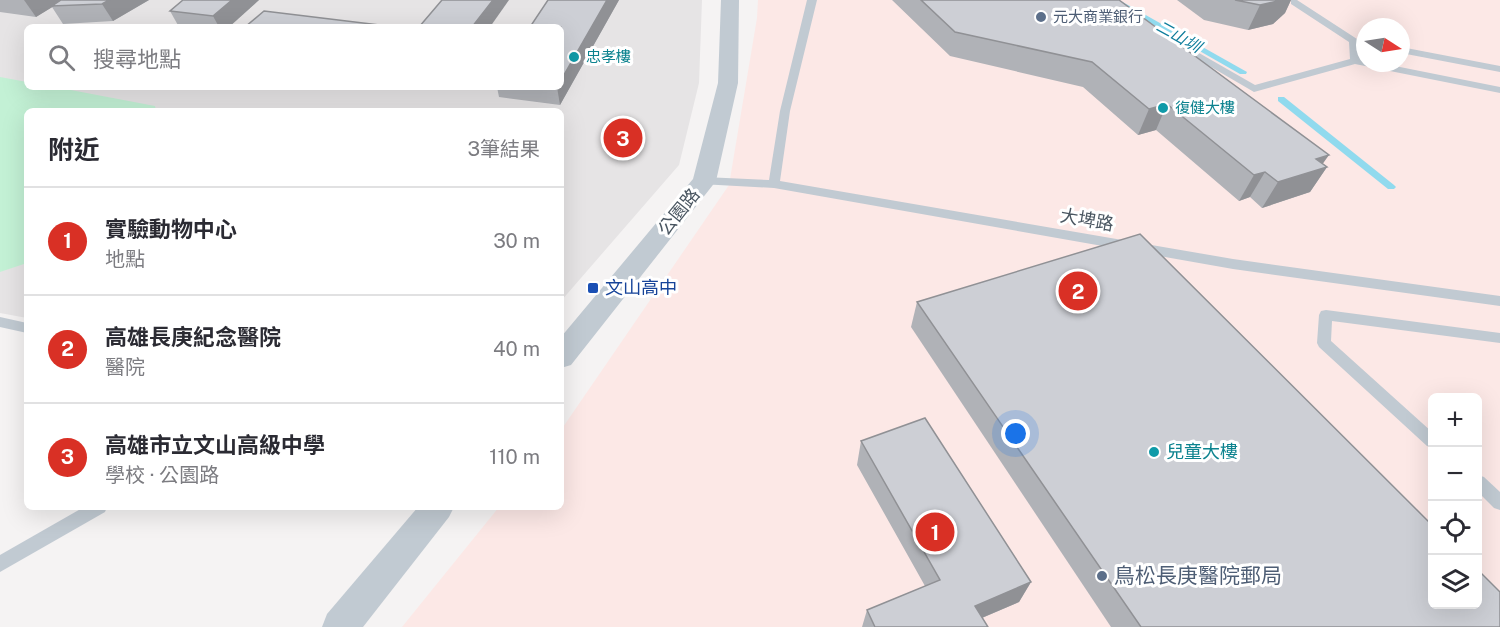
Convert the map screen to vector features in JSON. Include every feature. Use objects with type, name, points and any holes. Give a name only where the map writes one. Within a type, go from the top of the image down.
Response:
[{"type":"street","name":"公園路","points":[[564,353],[704,181],[728,83],[730,0]]},
{"type":"street","points":[[340,627],[436,510]]},
{"type":"lane","points":[[774,184],[785,111],[812,0]]},
{"type":"lane","points":[[1294,2],[1356,40]]},
{"type":"lane","points":[[1156,32],[1254,89],[1356,61]]},
{"type":"lane","points":[[1410,52],[1500,69]]},
{"type":"lane","points":[[1410,72],[1500,90]]},
{"type":"lane","name":"大埤路","points":[[704,181],[774,184],[1233,264],[1500,301]]},
{"type":"lane","points":[[1428,437],[1324,343],[1326,315],[1500,338]]},
{"type":"lane","points":[[0,322],[24,327]]},
{"type":"lane","points":[[1482,486],[1500,502]]},
{"type":"lane","points":[[0,564],[94,510]]},
{"type":"shaded area","points":[[0,0],[702,0],[699,83],[679,165],[564,298],[564,108],[24,108],[24,317],[0,313]]},
{"type":"shaded area","points":[[758,0],[1500,0],[1500,627],[402,627],[497,510],[564,510],[564,426],[729,185]]},
{"type":"green space","points":[[0,77],[24,81],[24,90],[71,90],[155,106],[155,108],[24,108],[24,264],[0,272]]},
{"type":"building","points":[[61,0],[109,0],[102,4],[52,6]]},
{"type":"building","points":[[183,0],[232,0],[213,16],[170,11]]},
{"type":"building","points":[[442,0],[493,0],[474,24],[422,24]]},
{"type":"building","points":[[548,0],[607,0],[564,75],[564,24],[532,24]]},
{"type":"building","points":[[921,0],[1119,0],[1329,155],[1316,159],[1327,167],[1278,182],[1265,172],[1254,175],[1167,104],[1149,109],[1092,62],[955,32]]},
{"type":"building","points":[[1235,0],[1282,0],[1260,5]]},
{"type":"building","points":[[264,11],[371,24],[249,24]]},
{"type":"building","name":"兒童大樓","points":[[1140,234],[1428,521],[1428,609],[1482,609],[1482,574],[1500,592],[1500,627],[1141,627],[917,302]]},
{"type":"building","points":[[925,418],[1031,582],[975,606],[988,627],[875,627],[867,610],[940,580],[861,441]]},
{"type":"waterway","name":"二山圳","points":[[1114,0],[1243,72]]},
{"type":"waterway","name":"二山圳","points":[[1281,99],[1391,187]]},
{"type":"place","name":"元大商業銀行","points":[[1041,17]]},
{"type":"place","name":"忠孝樓","points":[[574,57]]},
{"type":"place","name":"復健大樓","points":[[1163,108]]},
{"type":"place","name":"高雄市立文山高級中學","points":[[623,138]]},
{"type":"place","name":"文山高中","points":[[593,288]]},
{"type":"place","name":"高雄長庚紀念醫院","points":[[1078,291]]},
{"type":"place","name":"兒童大樓","points":[[1154,452]]},
{"type":"place","name":"實驗動物中心","points":[[935,532]]},
{"type":"place","name":"鳥松長庚醫院郵局","points":[[1102,576]]}]
